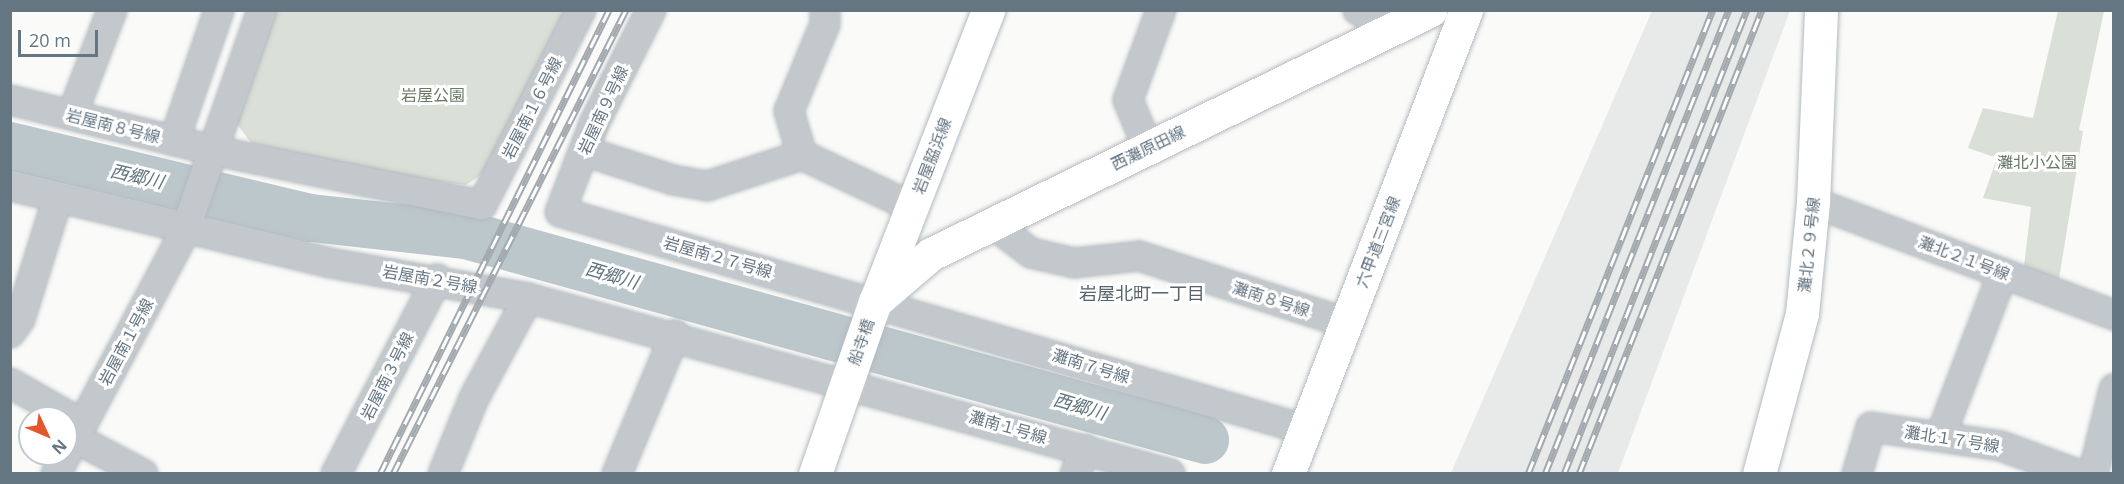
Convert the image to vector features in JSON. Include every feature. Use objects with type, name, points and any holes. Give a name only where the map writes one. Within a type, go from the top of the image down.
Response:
[{"type":"street","points":[[72,115],[112,10]]},
{"type":"street","points":[[174,141],[219,10]]},
{"type":"street","name":"岩屋南１６号線","points":[[482,205],[581,10]]},
{"type":"street","name":"岩屋南９号線","points":[[560,212],[584,151],[651,10]]},
{"type":"street","points":[[802,155],[789,111],[825,24],[825,10]]},
{"type":"street","name":"岩屋脇浜線","points":[[875,302],[988,10]]},
{"type":"street","points":[[1148,148],[1128,100],[1161,10]]},
{"type":"street","points":[[1358,10],[1393,29]]},
{"type":"street","name":"西灘原田線","points":[[875,302],[931,254],[1431,10]]},
{"type":"street","name":"六甲道三宮線","points":[[1288,474],[1307,430],[1466,10]]},
{"type":"street","name":"灘北２９号線","points":[[1759,474],[1802,314],[1814,202],[1821,10]]},
{"type":"street","points":[[216,151],[257,12]]},
{"type":"street","name":"岩屋南８号線","points":[[10,100],[216,151],[482,205]]},
{"type":"street","name":"岩屋南１号線","points":[[78,431],[185,231],[216,151]]},
{"type":"street","points":[[584,151],[673,180],[707,186],[802,155],[912,207]]},
{"type":"street","name":"岩屋南２号線","points":[[10,186],[185,231],[330,263],[437,279],[528,297],[846,382]]},
{"type":"street","points":[[10,333],[20,319],[58,198]]},
{"type":"street","name":"灘北２１号線","points":[[1814,202],[2114,315]]},
{"type":"street","name":"岩屋南２７号線","points":[[560,212],[875,302]]},
{"type":"street","name":"灘南８号線","points":[[993,224],[1031,253],[1074,263],[1139,256],[1347,323]]},
{"type":"street","points":[[1941,435],[2003,273]]},
{"type":"street","name":"岩屋南３号線","points":[[336,474],[437,279]]},
{"type":"street","points":[[443,474],[474,398],[528,297]]},
{"type":"street","name":"船寺橋","points":[[846,382],[875,302]]},
{"type":"street","name":"灘南７号線","points":[[875,302],[1307,430]]},
{"type":"street","points":[[617,474],[675,335]]},
{"type":"street","points":[[815,474],[846,382]]},
{"type":"street","name":"灘南１号線","points":[[846,382],[1080,461],[1170,474]]},
{"type":"street","points":[[10,383],[43,406]]},
{"type":"street","points":[[2093,474],[2114,389]]},
{"type":"street","name":"灘北１７号線","points":[[1857,474],[1871,427],[1941,435],[2001,446],[2077,474]]},
{"type":"street","points":[[78,431],[143,474]]},
{"type":"shaded area","points":[[1652,11],[1790,11],[1618,473],[1451,473]]},
{"type":"green space","name":"岩屋公園","points":[[274,11],[572,11],[493,167],[466,185],[387,175],[251,143],[237,124]]},
{"type":"green space","name":"灘北小公園","points":[[2058,11],[2104,11],[2079,130],[2083,131],[2058,285],[2023,275],[2031,207],[1983,198],[1997,158],[1968,148],[1983,108],[2033,118]]},
{"type":"waterway","name":"西郷川","points":[[10,146],[311,218],[466,235],[1205,440]]},
{"type":"railway","points":[[380,474],[609,10]]},
{"type":"railway","points":[[393,474],[626,10]]},
{"type":"railway","points":[[1528,474],[1713,10]]},
{"type":"railway","points":[[1545,474],[1729,10]]},
{"type":"railway","points":[[1564,474],[1747,10]]},
{"type":"railway","points":[[1579,474],[1762,10]]},
{"type":"district","name":"岩屋北町一丁目","points":[[1142,293]]}]
